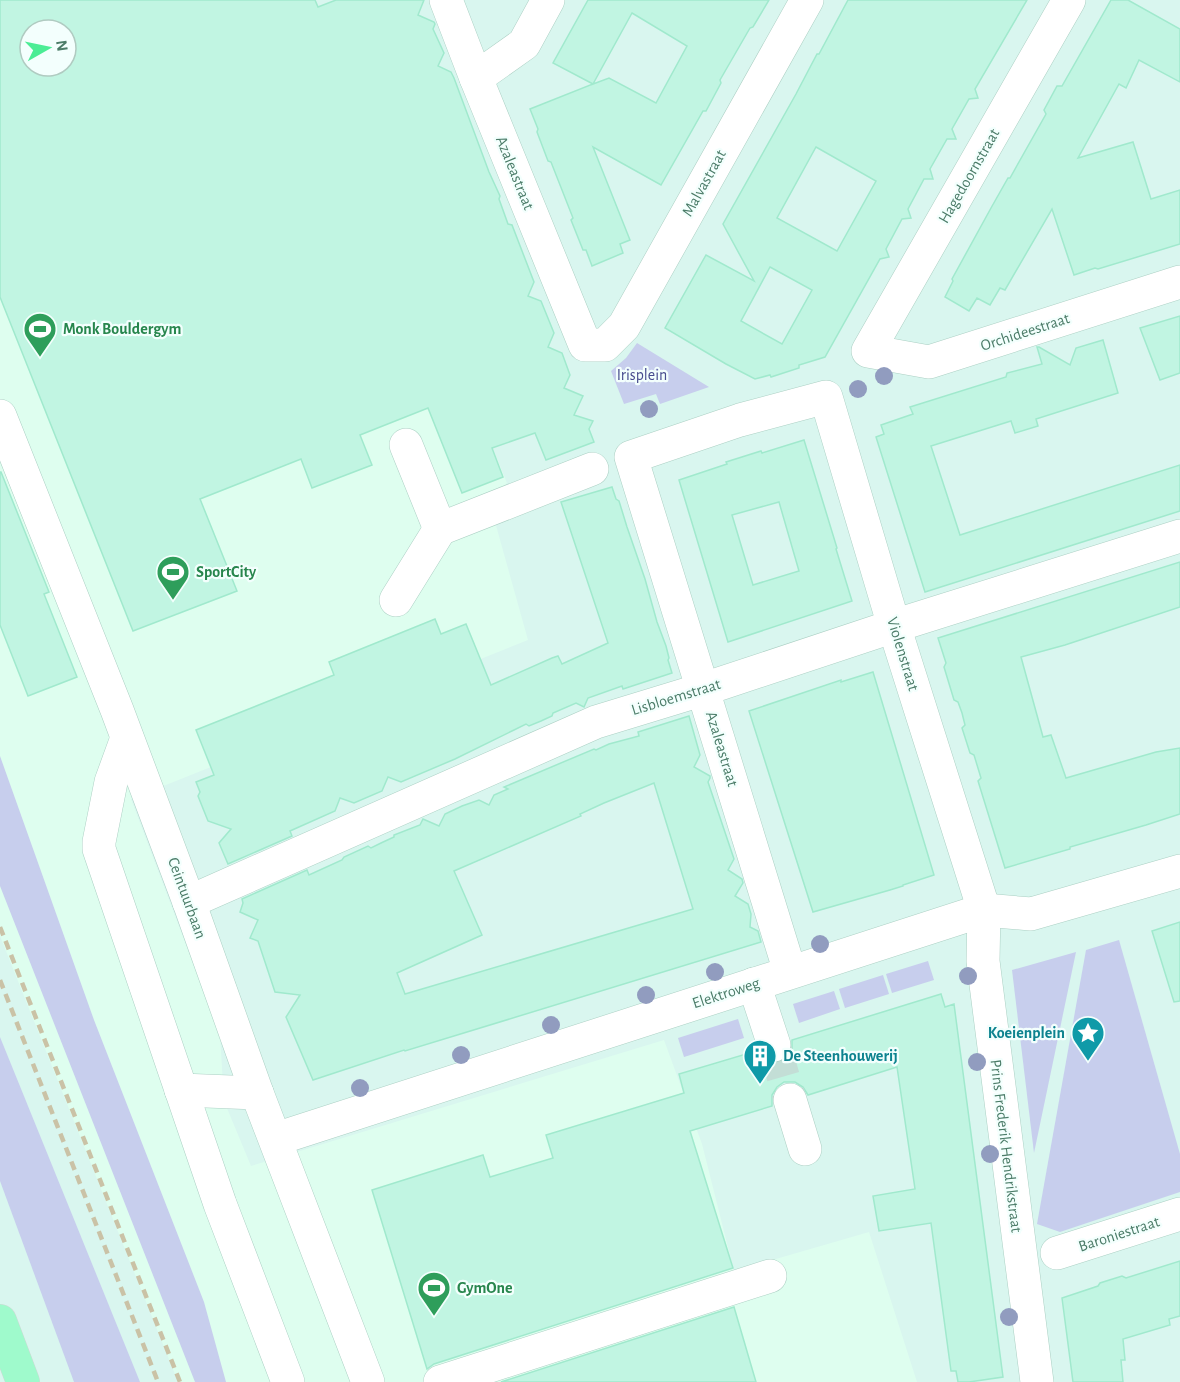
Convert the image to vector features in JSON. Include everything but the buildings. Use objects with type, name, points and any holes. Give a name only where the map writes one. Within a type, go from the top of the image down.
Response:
[{"type":"highway","points":[[0,1321],[24,1382]]},
{"type":"street","name":"Azaleastraat","points":[[446,0],[585,345]]},
{"type":"street","points":[[476,78],[524,44],[548,0]]},
{"type":"street","name":"Malvastraat","points":[[585,345],[605,345],[624,326],[807,0]]},
{"type":"street","name":"Hagedoornstraat","points":[[868,351],[1069,0]]},
{"type":"street","name":"Orchideestraat","points":[[868,351],[929,362],[1180,282]]},
{"type":"street","name":"Azaleastraat","points":[[790,972],[631,457],[740,420],[826,397]]},
{"type":"street","name":"Violenstraat","points":[[826,397],[894,626],[984,910]]},
{"type":"street","name":"Ceintuurbaan","points":[[0,416],[127,738],[189,902],[257,1093],[368,1382]]},
{"type":"street","points":[[406,445],[440,529]]},
{"type":"street","points":[[396,600],[440,529],[592,469]]},
{"type":"street","name":"Lisbloemstraat","points":[[189,902],[596,722],[1180,536]]},
{"type":"street","points":[[127,738],[111,782],[99,849],[220,1204],[288,1382]]},
{"type":"street","name":"Elektroweg","points":[[276,1139],[984,910],[1031,914],[1180,871]]},
{"type":"street","name":"Prins Frederik Hendrikstraat","points":[[984,910],[982,961],[1037,1382]]},
{"type":"street","points":[[754,984],[774,1045]]},
{"type":"street","points":[[181,1090],[257,1093]]},
{"type":"street","points":[[790,1100],[805,1149]]},
{"type":"street","name":"Baroniestraat","points":[[1057,1253],[1180,1215]]},
{"type":"street","points":[[440,1382],[770,1276]]},
{"type":"shaded area","points":[[0,0],[1180,0],[1180,1382],[0,1382]]},
{"type":"shaded area","points":[[0,0],[309,0],[507,483],[490,504],[528,640],[131,799],[220,1035],[224,1101],[251,1166],[664,1040],[702,1144],[734,1271],[869,1232],[917,1382],[178,1382],[0,936]]},
{"type":"green space","name":"Irisplein","points":[[637,343],[709,387],[660,404],[656,394],[624,404],[611,371],[626,358]]},
{"type":"green space","points":[[0,756],[94,1020],[204,1302],[226,1382],[195,1382],[0,886]]},
{"type":"green space","name":"Koeienplein","points":[[1119,940],[1180,1154],[1180,1192],[1060,1232],[1037,1224],[1086,950]]},
{"type":"green space","points":[[1076,952],[1034,1153],[1012,970]]},
{"type":"green space","points":[[928,961],[934,980],[892,993],[886,974]]},
{"type":"green space","points":[[883,975],[889,994],[845,1008],[839,989]]},
{"type":"green space","points":[[834,991],[840,1009],[799,1023],[793,1004]]},
{"type":"green space","points":[[738,1019],[744,1038],[684,1057],[678,1038]]},
{"type":"green space","points":[[0,1037],[140,1382],[74,1382],[0,1181]]},
{"type":"tunnel","points":[[774,1045],[790,1100]]},
{"type":"railway","points":[[0,927],[180,1382]]},
{"type":"railway","points":[[0,980],[158,1382]]},
{"type":"place","name":"Monk Bouldergym","points":[[40,358]]},
{"type":"place","name":"SportCity","points":[[173,601]]},
{"type":"place","name":"Koeienplein","points":[[1088,1062]]},
{"type":"place","name":"De Steenhouwerij","points":[[760,1085]]},
{"type":"place","name":"GymOne","points":[[434,1317]]}]
